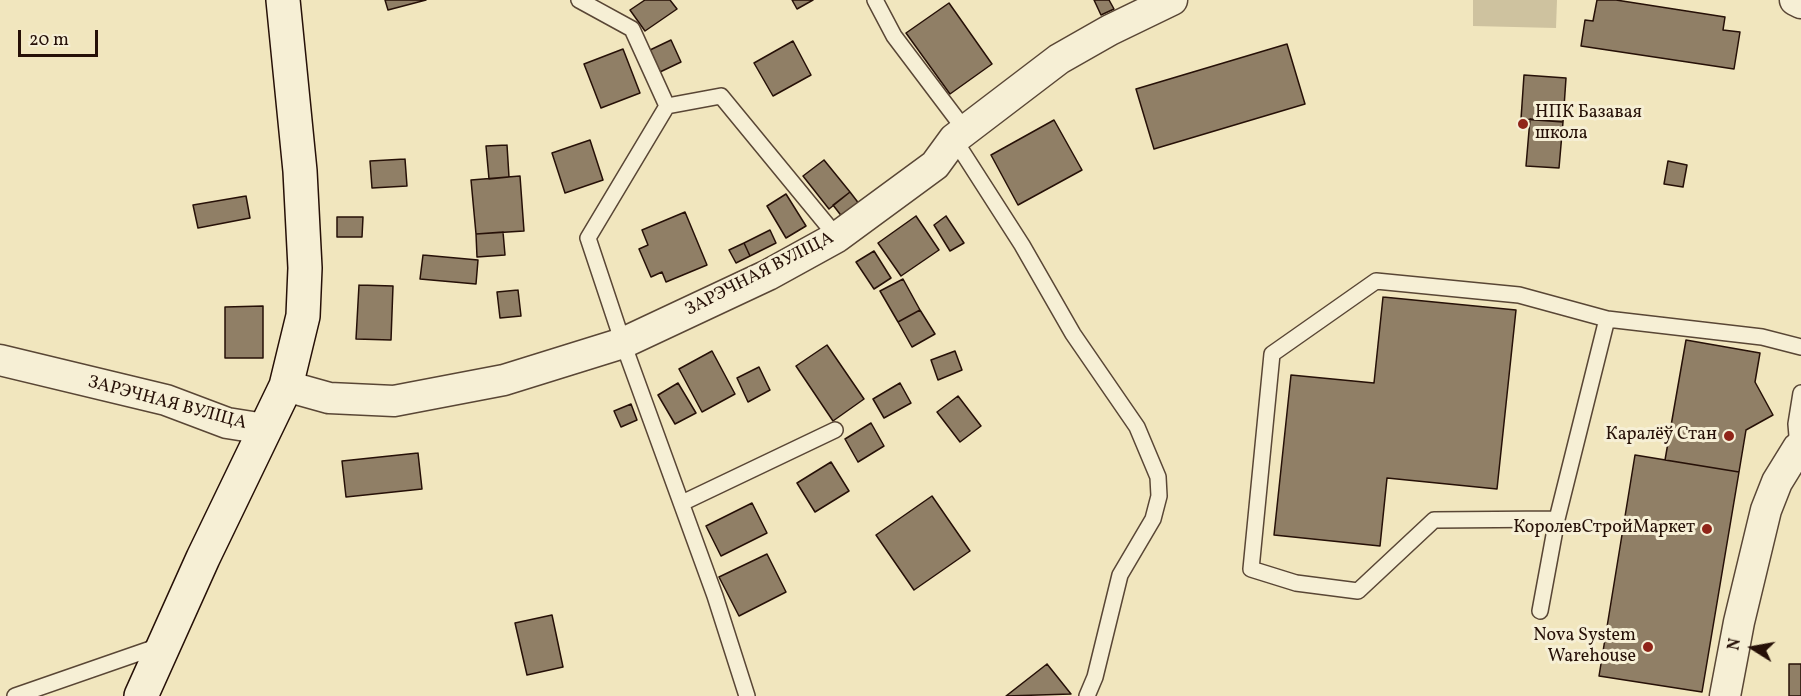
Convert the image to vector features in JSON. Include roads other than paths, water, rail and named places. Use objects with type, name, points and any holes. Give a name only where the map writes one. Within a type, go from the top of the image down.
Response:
[{"type":"main road","points":[[141,696],[203,558],[286,386],[303,316],[304,268],[300,171],[283,0]]},
{"type":"street","name":"ЗАРЭЧНАЯ ВУЛІЦА","points":[[286,386],[329,398],[394,401],[504,380],[623,343],[768,275],[837,237],[934,165],[959,134],[1059,59],[1110,30],[1172,0]]},
{"type":"street","points":[[1796,0],[1801,3]]},
{"type":"street","name":"ЗАРЭЧНАЯ ВУЛІЦА","points":[[0,360],[166,400],[228,423],[265,429]]},
{"type":"street","points":[[1725,696],[1739,622],[1766,510],[1777,482],[1799,447]]},
{"type":"lane","points":[[579,0],[632,29],[668,106]]},
{"type":"lane","points":[[875,0],[894,36],[959,134],[1073,334],[1137,427],[1158,477],[1159,496],[1153,519],[1120,575],[1095,677],[1086,696]]},
{"type":"lane","points":[[747,696],[715,596],[623,343],[588,238],[668,106],[721,96],[837,237]]},
{"type":"lane","points":[[1557,519],[1434,520],[1358,591],[1296,583],[1251,568],[1272,354],[1376,281],[1519,295],[1607,319],[1762,337],[1801,347]]},
{"type":"lane","points":[[1540,611],[1557,519],[1607,319]]},
{"type":"lane","points":[[1799,447],[1796,424],[1801,393]]},
{"type":"lane","points":[[682,503],[835,430]]},
{"type":"lane","points":[[15,696],[166,644]]},
{"type":"place","name":"НПК Базавая школа","points":[[1523,124]]},
{"type":"place","name":"Каралёў Стан","points":[[1729,436]]},
{"type":"place","name":"КоролевСтройМаркет","points":[[1707,529]]},
{"type":"place","name":"Nova System Warehouse","points":[[1648,647]]}]
